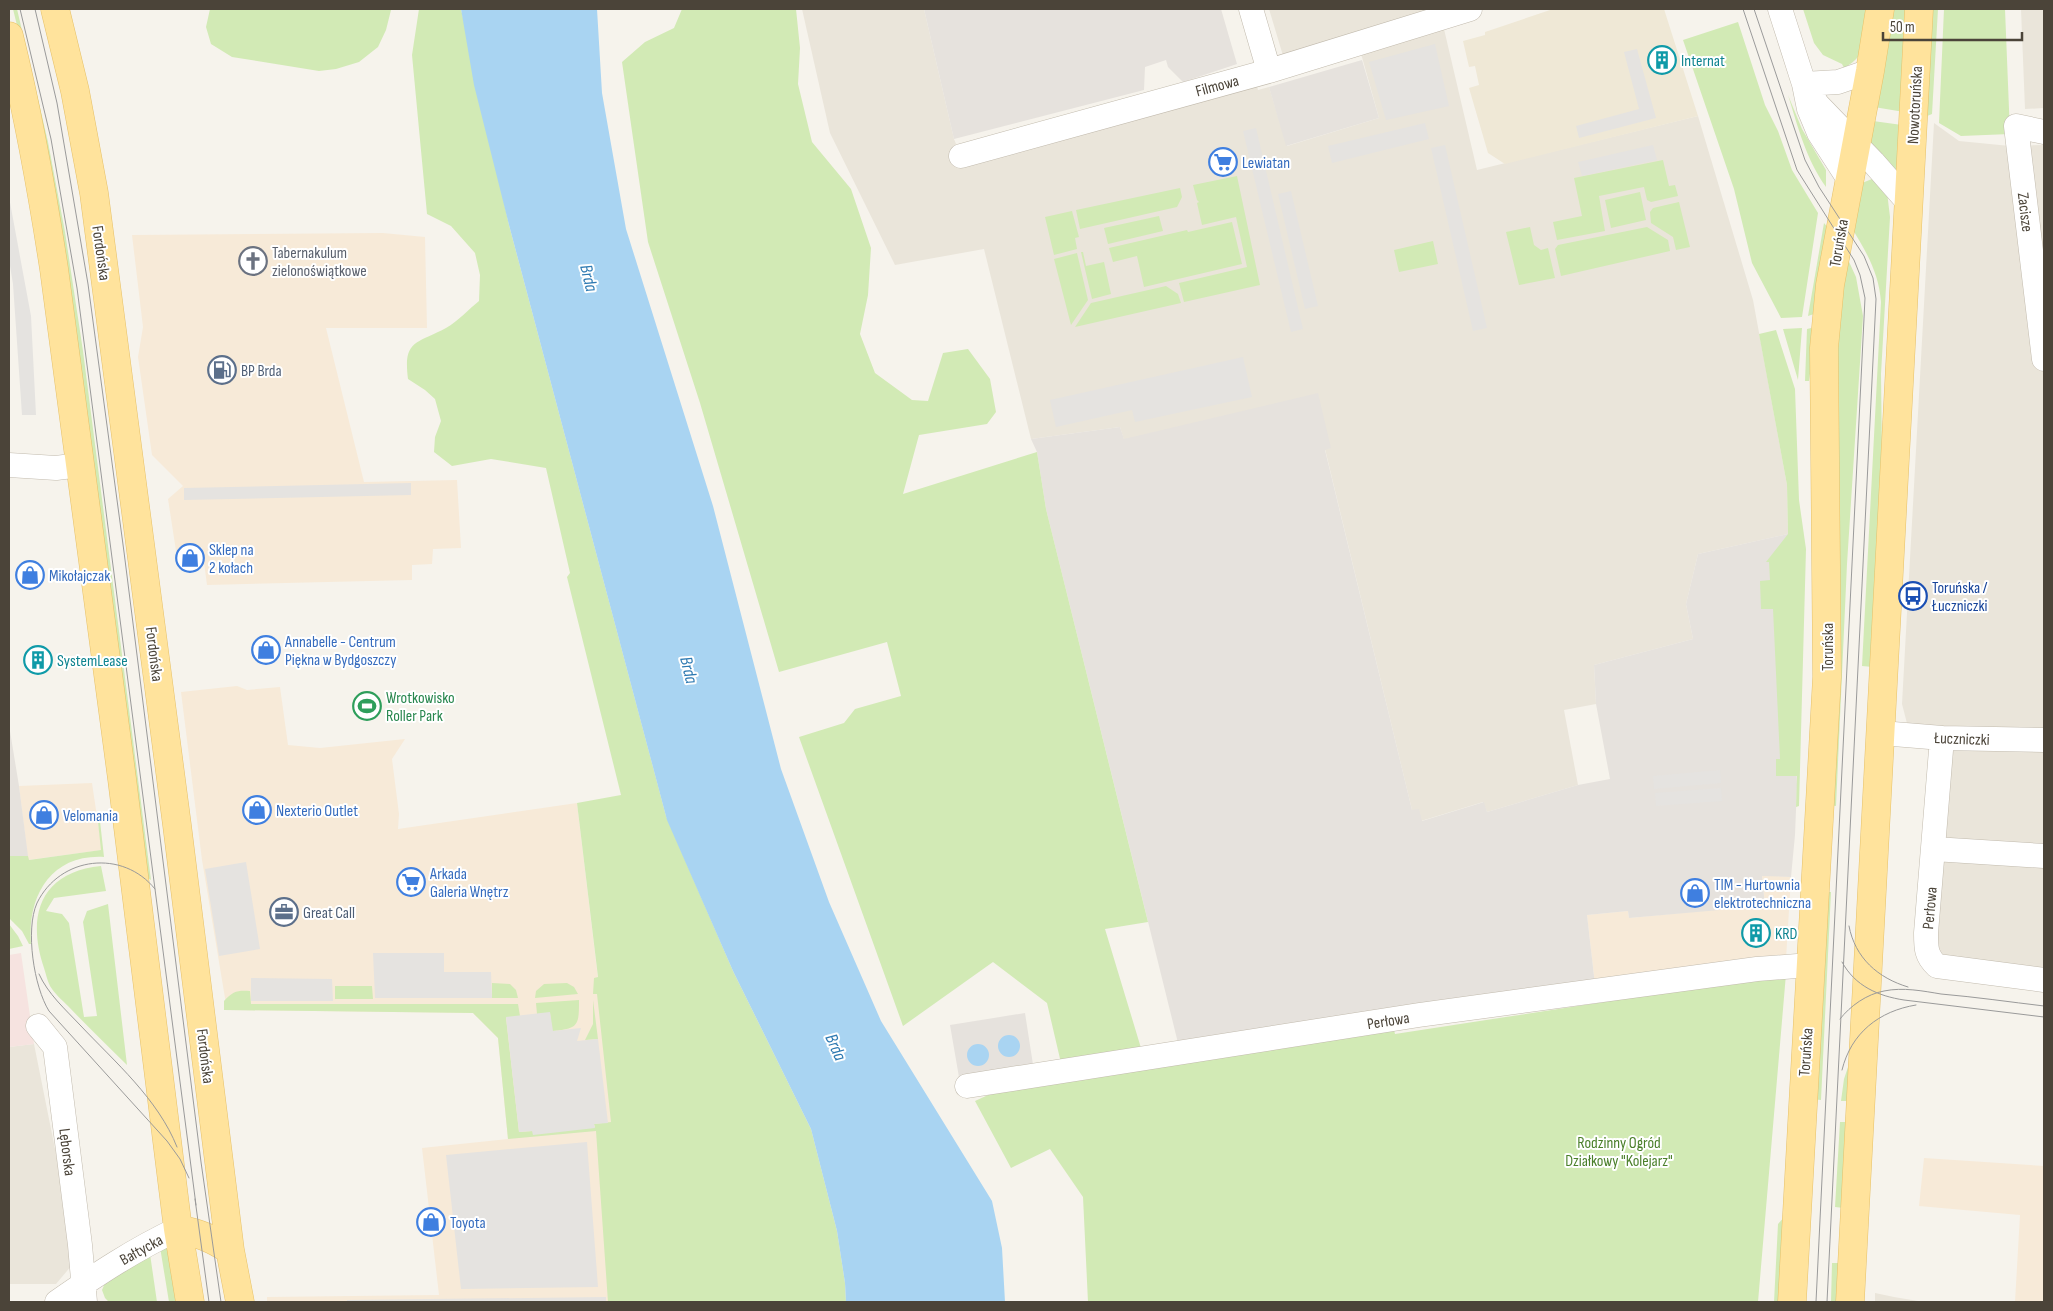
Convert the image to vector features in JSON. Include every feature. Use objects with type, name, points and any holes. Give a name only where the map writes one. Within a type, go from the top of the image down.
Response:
[{"type":"main road","name":"Fordońska","points":[[56,9],[75,90],[96,202],[180,843],[230,1245],[234,1295]]},
{"type":"main road","points":[[1850,181],[1880,9]]},
{"type":"main road","name":"Nowotoruńska","points":[[1881,734],[1919,9]]},
{"type":"main road","points":[[9,36],[24,96],[44,204],[121,770],[178,1229],[190,1302]]},
{"type":"main road","name":"Toruńska","points":[[1792,1302],[1827,677],[1824,348],[1830,285],[1850,181]]},
{"type":"main road","points":[[1850,1302],[1881,734]]},
{"type":"main road","name":"Bałtycka","points":[[178,1229],[199,1233],[230,1245]]},
{"type":"street","points":[[1251,9],[1269,71]]},
{"type":"street","name":"Filmowa","points":[[961,156],[1269,71],[1470,9]]},
{"type":"street","points":[[1780,9],[1804,84],[1809,109],[1819,133],[1850,181]]},
{"type":"street","points":[[1804,84],[1838,82],[1870,71]]},
{"type":"street","points":[[1804,84],[1818,104],[1908,202]]},
{"type":"street","name":"Zacisze","points":[[2044,132],[2016,126],[2044,358]]},
{"type":"street","points":[[9,464],[56,468],[80,465]]},
{"type":"street","name":"Łuczniczki","points":[[1881,734],[1942,738],[2044,740]]},
{"type":"street","name":"Perłowa","points":[[1942,738],[1926,933],[1926,950],[1929,959],[1938,966],[2044,980]]},
{"type":"street","points":[[1934,849],[2044,856]]},
{"type":"street","name":"Perłowa","points":[[967,1086],[1418,1015],[1757,969],[1810,965]]},
{"type":"street","name":"Lęborska","points":[[38,1026],[55,1047],[80,1245],[84,1293]]},
{"type":"street","name":"Bałtycka","points":[[56,1302],[84,1293],[154,1240],[178,1229]]},
{"type":"shaded area","points":[[802,9],[924,9],[954,139],[961,156],[1254,75],[1258,90],[1269,87],[1287,146],[1379,118],[1360,50],[1444,29],[1477,170],[1698,116],[1753,300],[1787,485],[1788,534],[1698,554],[1686,604],[1693,639],[1594,665],[1596,704],[1564,710],[1578,785],[1487,812],[1483,802],[1421,821],[1412,810],[1325,449],[1330,448],[1124,440],[1120,427],[1031,439],[984,249],[895,265],[830,133]]},
{"type":"shaded area","points":[[924,9],[1221,9],[1237,64],[1183,82],[1168,67],[1166,60],[1145,67],[1144,90],[954,139]]},
{"type":"shaded area","points":[[1269,9],[1433,9],[1284,59]]},
{"type":"shaded area","points":[[1553,9],[1664,9],[1698,116],[1505,164],[1488,153],[1469,88],[1479,85],[1475,66],[1469,67],[1463,41],[1485,35],[1485,32]]},
{"type":"shaded area","points":[[2021,9],[2044,9],[2044,108],[2025,109]]},
{"type":"shaded area","points":[[1435,44],[1449,106],[1386,120],[1369,62]]},
{"type":"shaded area","points":[[1637,49],[1656,118],[1579,138],[1576,126],[1639,109],[1624,52]]},
{"type":"shaded area","points":[[1362,60],[1379,118],[1286,146],[1269,87]]},
{"type":"shaded area","points":[[1425,123],[1429,139],[1332,163],[1328,146]]},
{"type":"shaded area","points":[[1934,123],[1959,141],[2010,146],[2044,145],[2044,980],[1929,959],[1942,738],[1910,735],[1902,704]]},
{"type":"shaded area","points":[[1256,128],[1303,329],[1291,332],[1243,131]]},
{"type":"shaded area","points":[[1445,145],[1487,328],[1473,331],[1431,148]]},
{"type":"shaded area","points":[[1653,145],[1657,160],[1582,176],[1578,162]]},
{"type":"shaded area","points":[[1291,191],[1318,306],[1305,309],[1278,194]]},
{"type":"shaded area","points":[[9,197],[31,316],[36,415],[22,415],[13,284],[9,260]]},
{"type":"shaded area","points":[[383,233],[425,237],[427,328],[326,328],[364,482],[457,480],[461,548],[433,549],[432,564],[412,565],[412,580],[207,585],[202,547],[176,551],[168,499],[183,486],[152,455],[138,357],[143,327],[132,235]]},
{"type":"shaded area","points":[[1243,357],[1252,397],[1135,422],[1132,410],[1056,427],[1050,400]]},
{"type":"shaded area","points":[[1318,393],[1331,448],[1325,450],[1412,810],[1419,809],[1422,821],[1484,802],[1487,812],[1578,785],[1610,779],[1596,704],[1594,665],[1693,639],[1686,604],[1698,554],[1788,534],[1797,785],[1795,835],[1791,877],[1762,876],[1765,906],[1629,918],[1628,911],[1587,915],[1595,985],[1178,1043],[1046,509],[1037,452],[1031,439],[1120,427],[1124,439]]},
{"type":"shaded area","points":[[411,483],[411,495],[184,500],[184,488]]},
{"type":"shaded area","points":[[237,686],[247,690],[280,687],[288,745],[320,748],[405,739],[392,759],[399,814],[398,829],[577,803],[616,1129],[608,1302],[267,1302],[267,1297],[439,1295],[422,1148],[508,1139],[498,1038],[473,1013],[227,1010],[202,860],[181,692]]},
{"type":"shaded area","points":[[9,725],[19,786],[28,856],[9,856]]},
{"type":"shaded area","points":[[1720,770],[1721,783],[1654,789],[1653,776]]},
{"type":"shaded area","points":[[92,783],[102,850],[28,860],[19,786]]},
{"type":"shaded area","points":[[1721,788],[1722,801],[1656,806],[1655,793]]},
{"type":"shaded area","points":[[246,862],[260,949],[219,956],[205,869]]},
{"type":"shaded area","name":"KRD","points":[[1762,875],[1791,877],[1786,959],[1595,985],[1587,915],[1628,911],[1629,918],[1765,905]]},
{"type":"shaded area","points":[[21,953],[34,1044],[9,1047],[9,955]]},
{"type":"shaded area","points":[[373,953],[444,953],[444,972],[491,972],[492,998],[375,998]]},
{"type":"shaded area","points":[[251,978],[332,979],[333,1001],[251,1001]]},
{"type":"shaded area","points":[[550,1012],[553,1031],[581,1028],[577,1041],[598,1039],[608,1123],[594,1124],[595,1128],[533,1135],[532,1131],[519,1132],[506,1017]]},
{"type":"shaded area","points":[[1025,1013],[1034,1071],[960,1083],[950,1025]]},
{"type":"shaded area","points":[[34,1044],[58,1164],[72,1265],[56,1284],[9,1284],[9,1047]]},
{"type":"shaded area","points":[[587,1142],[598,1287],[461,1289],[446,1155]]},
{"type":"shaded area","points":[[1924,1158],[2044,1166],[2044,1302],[2015,1302],[2020,1215],[1919,1206]]},
{"type":"shaded area","points":[[1875,1293],[1894,1297],[1924,1302],[1875,1302]]},
{"type":"shaded area","points":[[606,1297],[606,1302],[347,1302],[347,1300]]},
{"type":"green space","points":[[13,9],[17,9],[48,142],[65,232],[83,351],[151,880],[143,875],[22,46]]},
{"type":"green space","points":[[210,9],[391,10],[386,30],[378,47],[359,62],[336,69],[319,71],[232,57],[211,44],[206,27]]},
{"type":"green space","points":[[419,9],[461,9],[509,225],[666,816],[733,971],[811,1129],[837,1231],[846,1302],[608,1302],[596,1131],[508,1139],[498,1038],[473,1013],[224,1010],[224,1001],[233,993],[242,991],[250,991],[251,1004],[518,1004],[520,1016],[506,1018],[519,1132],[533,1131],[533,1134],[595,1127],[594,1124],[611,1122],[597,994],[593,994],[594,978],[598,977],[577,803],[621,795],[567,577],[570,573],[546,468],[491,459],[452,466],[434,452],[435,437],[441,421],[435,399],[408,379],[407,366],[410,350],[419,341],[446,328],[479,301],[480,275],[475,253],[451,226],[427,214],[412,55]]},
{"type":"green space","points":[[682,9],[796,9],[800,48],[798,84],[812,142],[851,189],[871,248],[868,295],[860,334],[875,373],[912,400],[928,401],[943,353],[968,349],[990,379],[996,412],[987,424],[919,435],[903,494],[1037,452],[1046,509],[1148,922],[1105,929],[1141,1048],[1061,1063],[1047,1003],[993,962],[903,1026],[799,737],[844,723],[855,709],[901,696],[887,642],[779,672],[700,403],[648,242],[622,62],[645,42],[674,28]]},
{"type":"green space","points":[[1803,9],[1870,9],[1865,43],[1858,57],[1844,68],[1842,64],[1823,55],[1814,43]]},
{"type":"green space","points":[[1889,9],[1909,9],[1904,112],[1874,107]]},
{"type":"green space","points":[[1929,9],[1938,9],[1932,114],[1926,116]]},
{"type":"green space","points":[[1944,9],[2005,9],[2010,134],[1961,136],[1939,123]]},
{"type":"green space","points":[[1738,22],[1765,105],[1778,131],[1792,170],[1818,213],[1802,317],[1781,318],[1752,263],[1734,189],[1683,40]]},
{"type":"green space","points":[[1788,95],[1802,129],[1826,170],[1826,187],[1808,154]]},
{"type":"green space","points":[[1873,121],[1902,125],[1901,179],[1868,147]]},
{"type":"green space","points":[[1663,160],[1669,186],[1675,185],[1678,196],[1651,202],[1647,200],[1644,187],[1599,196],[1605,231],[1557,240],[1553,222],[1582,216],[1574,178]]},
{"type":"green space","points":[[1237,176],[1260,285],[1184,302],[1179,283],[1247,267],[1236,217],[1202,225],[1197,203],[1199,202],[1193,185]]},
{"type":"green space","points":[[1872,179],[1887,192],[1890,217],[1881,374],[1882,458],[1873,667],[1862,666],[1881,302],[1875,272],[1851,227],[1862,183]]},
{"type":"green space","points":[[1180,188],[1182,197],[1177,207],[1080,229],[1076,210]]},
{"type":"green space","points":[[1640,192],[1646,220],[1611,228],[1605,200]]},
{"type":"green space","points":[[1679,202],[1690,247],[1676,250],[1673,237],[1651,223],[1650,212],[1653,208]]},
{"type":"green space","points":[[1072,211],[1079,237],[1075,238],[1077,249],[1054,255],[1045,217]]},
{"type":"green space","points":[[1159,216],[1163,231],[1108,244],[1104,228]]},
{"type":"green space","points":[[1232,222],[1242,264],[1144,287],[1137,256],[1113,262],[1109,248],[1187,230],[1188,232]]},
{"type":"green space","points":[[1824,223],[1829,229],[1817,313],[1808,316]]},
{"type":"green space","points":[[1530,227],[1534,245],[1541,250],[1548,248],[1555,278],[1519,285],[1506,232]]},
{"type":"green space","points":[[1647,227],[1668,240],[1670,251],[1561,276],[1555,249],[1558,245]]},
{"type":"green space","points":[[1433,241],[1438,264],[1399,272],[1394,250]]},
{"type":"green space","points":[[1081,252],[1083,252],[1086,266],[1104,262],[1111,294],[1092,299]]},
{"type":"green space","points":[[1077,253],[1088,300],[1071,325],[1054,259]]},
{"type":"green space","points":[[1845,253],[1856,277],[1863,316],[1847,564],[1836,806],[1829,805],[1832,387]]},
{"type":"green space","points":[[1166,286],[1178,294],[1181,303],[1075,327],[1091,303]]},
{"type":"green space","points":[[1802,328],[1798,380],[1783,329]]},
{"type":"green space","points":[[1811,328],[1815,336],[1809,381],[1805,381],[1807,329]]},
{"type":"green space","points":[[1776,330],[1795,389],[1799,500],[1806,549],[1799,806],[1796,807],[1797,776],[1776,776],[1776,759],[1780,759],[1773,609],[1761,609],[1760,581],[1770,580],[1769,562],[1766,562],[1788,534],[1787,485],[1759,334]]},
{"type":"green space","points":[[99,812],[104,857],[85,858],[70,863],[46,881],[38,895],[33,910],[31,944],[29,944],[22,931],[9,918],[9,856],[28,856],[29,860],[101,850],[97,813]]},
{"type":"green space","points":[[101,866],[106,891],[54,898],[46,911],[62,914],[69,923],[84,1017],[97,1016],[83,922],[87,911],[108,904],[127,1065],[52,989],[47,979],[39,949],[38,914],[43,899],[52,887],[64,877],[81,870]]},
{"type":"green space","points":[[1824,892],[1831,892],[1821,1100],[1811,1099]]},
{"type":"green space","points":[[9,924],[18,936],[23,946],[9,949]]},
{"type":"green space","name":"Rodzinny Ogród Działkowy \"Kolejarz\"","points":[[1786,974],[1758,1302],[1088,1302],[1083,1197],[1050,1149],[1011,1168],[975,1101],[1012,1084],[1393,1026],[1395,1034]]},
{"type":"green space","points":[[492,983],[510,984],[516,990],[518,998],[492,998]]},
{"type":"green space","points":[[567,983],[574,987],[578,994],[535,998],[536,991],[544,984]]},
{"type":"green space","points":[[335,986],[372,986],[373,999],[335,999]]},
{"type":"green space","points":[[579,1000],[578,1020],[576,1024],[568,1029],[552,1031],[550,1013],[537,1014],[536,1003]]},
{"type":"green space","points":[[593,1000],[598,1039],[585,1040],[593,1024]]},
{"type":"green space","points":[[1851,1058],[1851,1101],[1841,1101],[1844,1079]]},
{"type":"green space","points":[[1840,1122],[1849,1122],[1844,1208],[1835,1207]]},
{"type":"green space","points":[[1786,1215],[1781,1302],[1774,1302],[1778,1224]]},
{"type":"green space","points":[[168,1246],[180,1302],[169,1302],[160,1247]]},
{"type":"green space","points":[[150,1254],[157,1302],[108,1301],[102,1290],[105,1283]]},
{"type":"green space","points":[[1832,1263],[1841,1263],[1839,1302],[1831,1302]]},
{"type":"water","name":"Brda","points":[[461,9],[597,9],[602,93],[626,229],[713,506],[781,769],[829,902],[881,1021],[992,1201],[1002,1248],[1005,1302],[846,1302],[837,1231],[811,1129],[733,971],[667,820],[509,225],[474,85]]},
{"type":"water","points":[[1009,1035],[1017,1038],[1020,1046],[1017,1054],[1009,1057],[1001,1054],[998,1046],[1001,1038]]},
{"type":"water","points":[[978,1044],[986,1047],[989,1055],[986,1063],[978,1066],[970,1063],[967,1055],[970,1047]]},
{"type":"tram line","points":[[20,9],[51,139],[77,288],[196,1205]]},
{"type":"tram line","points":[[35,9],[57,103],[88,284],[201,1162],[221,1302]]},
{"type":"tram line","points":[[1743,9],[1797,170],[1854,260],[1860,275],[1865,298],[1816,1302]]},
{"type":"tram line","points":[[1754,9],[1805,160],[1819,187],[1864,256],[1873,278],[1876,299],[1827,1302]]},
{"type":"tram line","points":[[155,889],[142,876],[110,863],[93,863],[76,867],[61,875],[47,887],[37,903],[33,914],[33,958],[39,988],[49,1011],[167,1141],[180,1159],[189,1178]]},
{"type":"tram line","points":[[1849,926],[1862,957],[1887,978],[1908,987]]},
{"type":"tram line","points":[[1842,962],[1860,984],[1885,996],[2044,1017]]},
{"type":"tram line","points":[[39,974],[57,1001],[121,1067],[147,1097],[169,1129],[177,1147]]},
{"type":"tram line","points":[[1840,1019],[1854,1005],[1865,998],[1898,989],[2044,1006]]},
{"type":"tram line","points":[[1842,1070],[1852,1045],[1868,1026],[1890,1012],[1916,1005]]},
{"type":"tram line","points":[[195,1199],[209,1302]]},
{"type":"place","name":"Internat","points":[[1662,60]]},
{"type":"place","name":"Lewiatan","points":[[1223,162]]},
{"type":"place","name":"Tabernakulum zielonoświątkowe","points":[[253,261]]},
{"type":"place","name":"BP Brda","points":[[222,370]]},
{"type":"place","name":"Sklep na 2 kołach","points":[[190,558]]},
{"type":"place","name":"Mikołajczak","points":[[30,575]]},
{"type":"place","name":"Toruńska / Łuczniczki","points":[[1913,596]]},
{"type":"place","name":"Annabelle - Centrum Piękna w Bydgoszczy","points":[[266,650]]},
{"type":"place","name":"SystemLease","points":[[38,660]]},
{"type":"place","name":"Wrotkowisko Roller Park","points":[[367,706]]},
{"type":"place","name":"Nexterio Outlet","points":[[257,810]]},
{"type":"place","name":"Velomania","points":[[44,815]]},
{"type":"place","name":"Arkada Galeria Wnętrz","points":[[411,882]]},
{"type":"place","name":"TIM - Hurtownia elektrotechniczna","points":[[1695,893]]},
{"type":"place","name":"Great Call","points":[[284,912]]},
{"type":"place","name":"KRD","points":[[1756,933]]},
{"type":"place","name":"Toyota","points":[[431,1222]]}]
